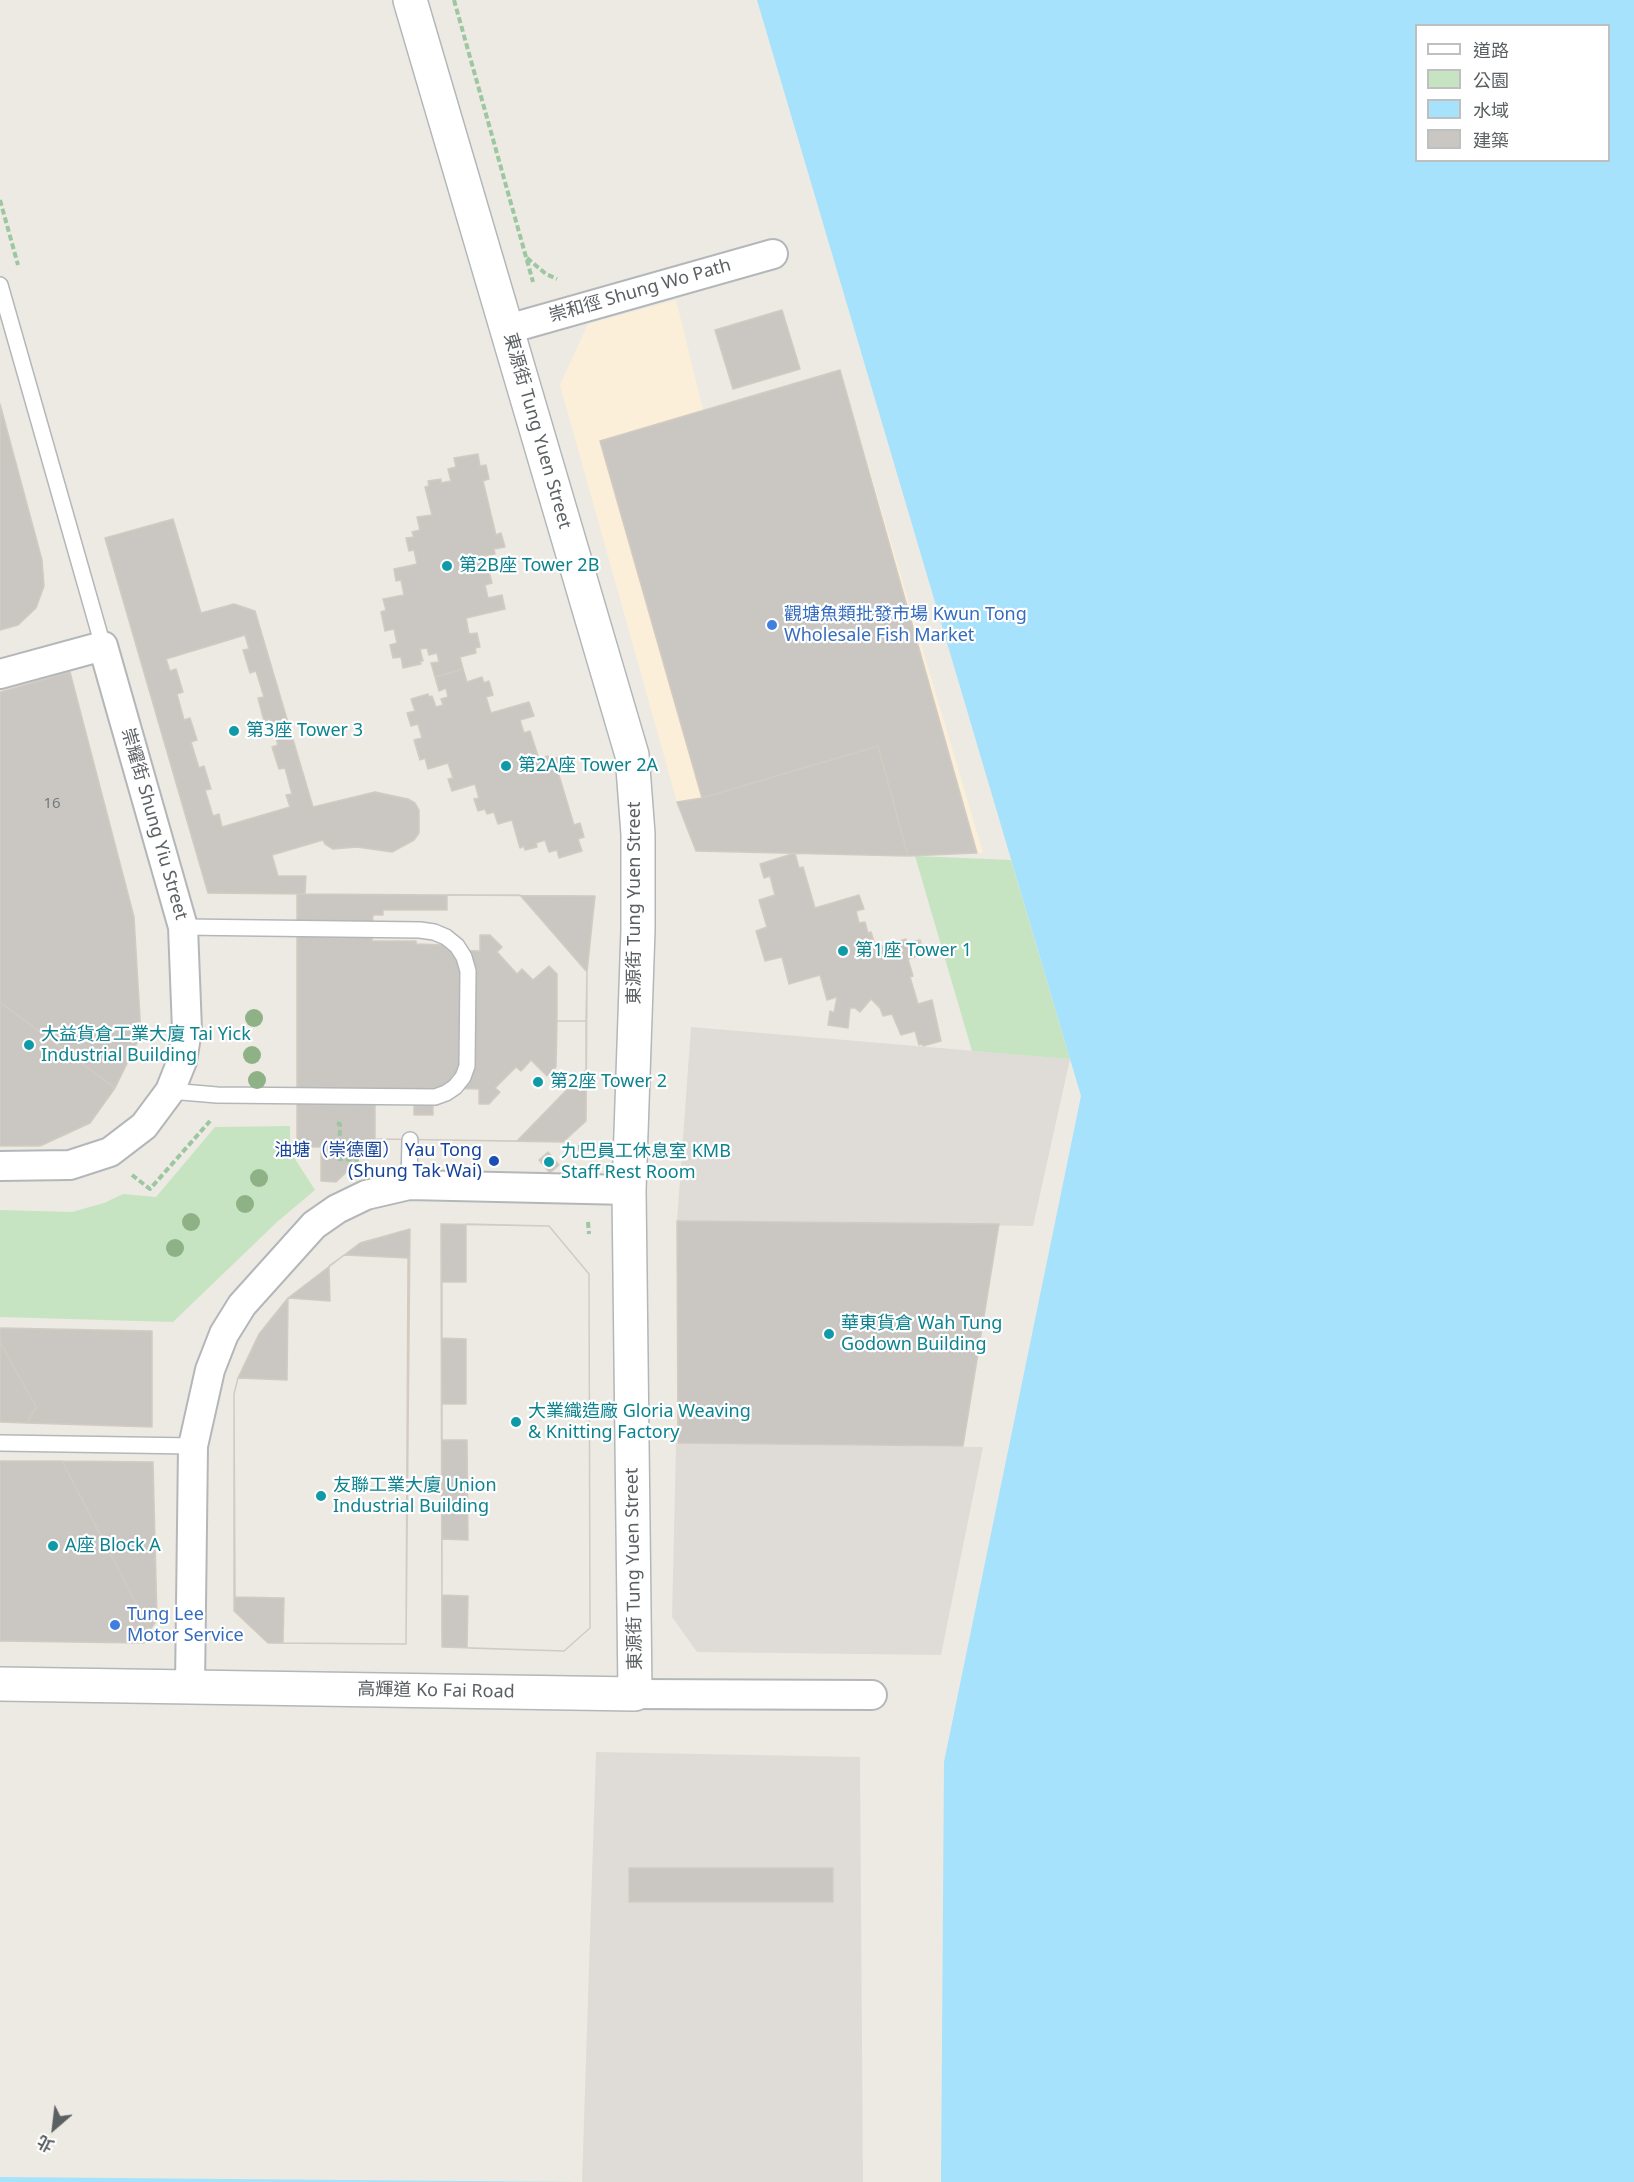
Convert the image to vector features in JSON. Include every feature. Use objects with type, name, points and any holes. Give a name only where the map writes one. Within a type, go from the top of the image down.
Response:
[{"type":"street","name":"東源街 Tung Yuen Street","points":[[410,0],[632,755],[638,834],[638,918],[629,1190],[635,1694]]},
{"type":"street","name":"崇和徑 Shung Wo Path","points":[[508,329],[773,254]]},
{"type":"street","points":[[0,674],[103,646]]},
{"type":"street","name":"崇耀街 Shung Yiu Street","points":[[0,1166],[70,1165],[110,1152],[144,1126],[170,1091],[182,1061],[187,1030],[183,927],[103,646]]},
{"type":"street","points":[[190,1686],[193,1446],[210,1370],[224,1334],[242,1305],[314,1225],[337,1209],[366,1195],[410,1185],[629,1190]]},
{"type":"street","name":"高輝道 Ko Fai Road","points":[[0,1684],[635,1694],[872,1695]]},
{"type":"lane","name":"崇耀街 Shung Yiu Street","points":[[0,285],[103,646]]},
{"type":"lane","points":[[170,1091],[217,1095],[435,1097],[446,1094],[463,1077],[467,1066],[468,971],[464,957],[457,946],[434,932],[183,927]]},
{"type":"lane","points":[[410,1140],[410,1185]]},
{"type":"lane","points":[[0,1443],[193,1446]]},
{"type":"path","points":[[132,1175],[150,1189],[212,1120]]},
{"type":"path","points":[[329,1123],[340,1124],[339,1159]]},
{"type":"shaded area","name":"觀塘魚類批發市場 Kwun Tong Wholesale Fish Market","points":[[676,300],[703,410],[840,370],[983,853],[908,856],[696,851],[677,802],[560,385],[588,324]]},
{"type":"shaded area","points":[[691,1027],[1070,1059],[1033,1226],[677,1221]]},
{"type":"shaded area","points":[[676,1443],[983,1447],[941,1655],[697,1652],[672,1617]]},
{"type":"shaded area","points":[[596,1752],[860,1757],[863,2182],[582,2182]]},
{"type":"green space","points":[[915,856],[1011,860],[1070,1059],[972,1051]]},
{"type":"green space","points":[[290,1126],[290,1151],[315,1190],[277,1222],[173,1322],[0,1317],[0,1210],[72,1212],[104,1203],[123,1194],[156,1197],[215,1127]]},
{"type":"water","points":[[757,0],[1634,0],[1634,2182],[941,2182],[944,1762],[1081,1096]]},
{"type":"water","points":[[0,2177],[582,2182],[0,2182]]},
{"type":"pier","points":[[960,1665],[963,1665],[946,1750],[943,1750]]},
{"type":"building","points":[[782,310],[800,369],[733,389],[715,330]]},
{"type":"building","name":"觀塘魚類批發市場 Kwun Tong Wholesale Fish Market","points":[[840,370],[977,853],[908,856],[878,746],[702,798],[600,441]]},
{"type":"building","points":[[0,404],[42,560],[44,586],[36,608],[18,625],[0,630]]},
{"type":"building","name":"第2B座 Tower 2B","points":[[478,454],[480,466],[486,465],[489,479],[483,481],[496,535],[501,533],[505,547],[494,549],[495,554],[485,556],[492,583],[485,585],[488,598],[502,595],[505,609],[466,618],[469,634],[477,633],[480,647],[475,648],[476,653],[460,657],[463,669],[435,677],[431,663],[439,662],[437,653],[429,655],[427,648],[420,649],[423,661],[420,661],[421,664],[403,668],[401,657],[393,658],[390,645],[397,643],[394,629],[385,631],[381,612],[386,610],[383,599],[404,595],[401,580],[396,581],[394,569],[417,564],[414,550],[409,551],[406,538],[414,537],[412,532],[420,530],[417,517],[432,515],[425,487],[429,486],[428,481],[441,479],[441,483],[451,481],[448,469],[456,467],[454,458]]},
{"type":"building","points":[[173,519],[201,613],[234,604],[255,611],[313,807],[375,792],[408,799],[415,803],[419,810],[419,833],[414,840],[392,852],[357,847],[333,849],[323,840],[272,855],[278,876],[306,876],[305,894],[208,893],[105,538]]},
{"type":"building","name":"第3座 Tower 3","points":[[245,635],[249,649],[243,650],[250,673],[256,671],[264,697],[258,698],[264,721],[270,719],[278,745],[272,747],[279,769],[285,768],[292,794],[286,795],[290,807],[222,827],[219,814],[213,816],[205,790],[211,789],[204,766],[199,768],[191,742],[197,740],[190,718],[184,720],[177,694],[183,692],[176,669],[170,671],[166,659]]},
{"type":"building","name":"第2A座 Tower 2A","points":[[463,669],[467,682],[482,677],[484,683],[489,681],[493,695],[486,697],[491,713],[529,702],[534,716],[520,720],[524,733],[530,731],[539,759],[548,756],[549,760],[560,757],[564,770],[558,772],[574,825],[580,823],[584,837],[578,839],[582,851],[559,858],[557,850],[549,852],[545,840],[536,843],[537,847],[525,850],[524,846],[520,848],[512,820],[498,824],[494,812],[487,814],[485,809],[478,811],[474,799],[479,798],[475,784],[452,791],[448,779],[453,778],[448,763],[428,769],[425,758],[420,760],[414,740],[422,738],[418,724],[411,726],[407,713],[415,711],[411,699],[428,694],[429,697],[432,696],[436,707],[443,705],[441,699],[448,697],[446,688],[439,691],[435,677]]},
{"type":"building","points":[[70,672],[134,917],[141,1035],[115,1088],[0,1002],[0,692]]},
{"type":"building","points":[[878,746],[908,856],[696,851],[677,802],[702,798]]},
{"type":"building","name":"第1座 Tower 1","points":[[795,853],[799,868],[803,867],[815,908],[859,895],[864,909],[856,911],[859,923],[865,922],[876,948],[906,939],[907,943],[920,940],[924,954],[908,959],[913,976],[910,977],[918,1004],[932,1000],[941,1041],[923,1046],[919,1045],[915,1031],[901,1035],[892,1014],[883,1016],[880,1008],[871,999],[860,1012],[855,1008],[850,1008],[848,1028],[828,1025],[830,1011],[834,1013],[837,997],[827,1000],[820,975],[789,984],[782,957],[765,961],[756,931],[767,927],[759,900],[775,895],[770,876],[764,878],[760,864]]},
{"type":"building","points":[[297,894],[595,896],[587,972],[586,1121],[563,1142],[381,1139],[357,1142],[357,1162],[336,1182],[321,1181],[321,1147],[297,1147]]},
{"type":"building","points":[[447,895],[520,895],[587,972],[586,1021],[557,1021],[557,974],[549,966],[533,980],[522,969],[517,974],[497,952],[502,947],[490,935],[480,935],[480,951],[447,950],[446,945],[416,944],[416,941],[372,941],[373,915],[383,915],[383,910],[447,910]]},
{"type":"building","name":"大益貨倉工業大廈 Tai Yick Industrial Building","points":[[0,1002],[115,1088],[90,1123],[40,1146],[0,1146]]},
{"type":"building","name":"第2座 Tower 2","points":[[557,1021],[586,1021],[586,1070],[517,1141],[375,1139],[375,1099],[414,1100],[414,1115],[433,1115],[433,1088],[479,1089],[479,1104],[489,1104],[500,1092],[495,1088],[516,1067],[521,1071],[531,1060],[547,1076],[556,1067]]},
{"type":"building","name":"九巴員工休息室 KMB Staff Rest Room","points":[[548,1152],[559,1165],[550,1173],[539,1160]]},
{"type":"building","name":"華東貨倉 Wah Tung Godown Building","points":[[677,1221],[999,1224],[963,1446],[678,1443]]},
{"type":"building","name":"大業織造廠 Gloria Weaving & Knitting Factory","points":[[441,1224],[549,1226],[589,1274],[590,1628],[564,1651],[442,1647]]},
{"type":"building","name":"大業織造廠 Gloria Weaving & Knitting Factory","points":[[466,1224],[549,1226],[589,1274],[590,1628],[564,1651],[467,1648],[468,1596],[442,1595],[442,1539],[468,1540],[467,1440],[442,1440],[442,1404],[466,1404],[466,1339],[442,1338],[442,1282],[466,1282]]},
{"type":"building","name":"友聯工業大廈 Union Industrial Building","points":[[410,1229],[406,1644],[268,1643],[234,1611],[234,1394],[238,1378],[259,1334],[288,1298],[360,1243]]},
{"type":"building","name":"友聯工業大廈 Union Industrial Building","points":[[344,1255],[408,1258],[406,1644],[283,1643],[284,1598],[235,1597],[234,1394],[238,1378],[287,1380],[288,1298],[330,1301],[329,1266]]},
{"type":"building","points":[[0,1328],[152,1331],[152,1427],[27,1423],[36,1407],[0,1342]]},
{"type":"building","points":[[0,1342],[36,1407],[27,1423],[0,1422]]},
{"type":"building","name":"A座 Block A","points":[[0,1461],[62,1461],[150,1630],[144,1643],[0,1641]]},
{"type":"building","points":[[62,1461],[153,1462],[157,1620],[150,1630]]},
{"type":"building","points":[[629,1868],[833,1868],[833,1902],[629,1902]]},
{"type":"place","name":"第2B座 Tower 2B","points":[[447,566]]},
{"type":"place","name":"觀塘魚類批發市場 Kwun Tong Wholesale Fish Market","points":[[772,625]]},
{"type":"place","name":"第3座 Tower 3","points":[[234,731]]},
{"type":"place","name":"第2A座 Tower 2A","points":[[506,766]]},
{"type":"place","name":"第1座 Tower 1","points":[[843,951]]},
{"type":"place","name":"大益貨倉工業大廈 Tai Yick Industrial Building","points":[[29,1045]]},
{"type":"place","name":"第2座 Tower 2","points":[[538,1082]]},
{"type":"place","name":"油塘（崇德圍） Yau Tong (Shung Tak Wai)","points":[[494,1161]]},
{"type":"place","name":"九巴員工休息室 KMB Staff Rest Room","points":[[549,1162]]},
{"type":"place","name":"華東貨倉 Wah Tung Godown Building","points":[[829,1334]]},
{"type":"place","name":"大業織造廠 Gloria Weaving & Knitting Factory","points":[[516,1422]]},
{"type":"place","name":"友聯工業大廈 Union Industrial Building","points":[[321,1496]]},
{"type":"place","name":"A座 Block A","points":[[53,1546]]},
{"type":"place","name":"Tung Lee Motor Service","points":[[115,1625]]}]
